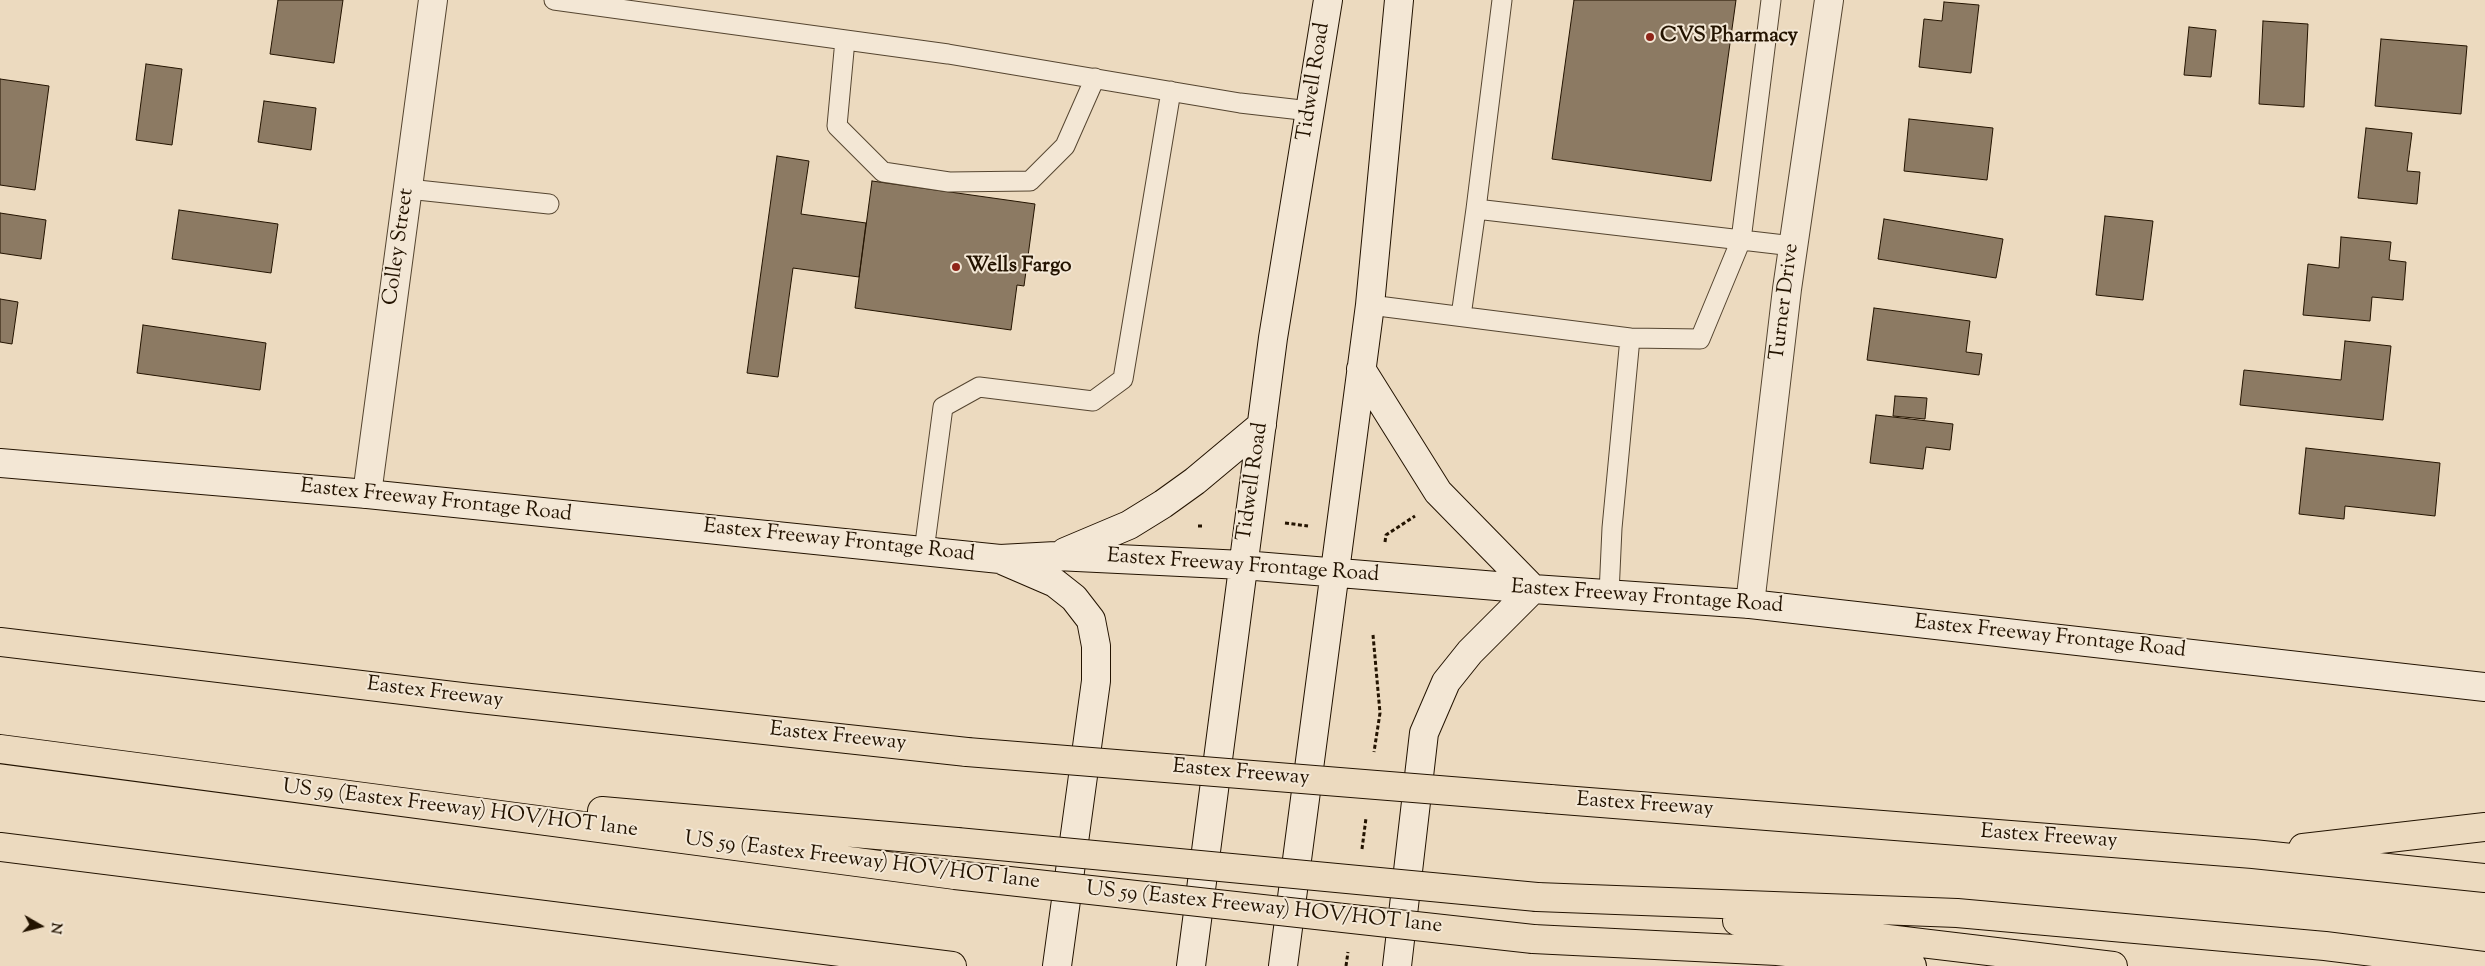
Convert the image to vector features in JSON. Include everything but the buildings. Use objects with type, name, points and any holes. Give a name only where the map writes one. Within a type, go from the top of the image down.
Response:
[{"type":"highway","name":"Eastex Freeway","points":[[0,642],[470,698],[967,752],[2253,854],[2485,878]]},
{"type":"highway","name":"US 59 (Eastex Freeway) HOV/HOT lane","points":[[0,749],[955,875],[1533,939],[1725,966]]},
{"type":"highway","points":[[204,777],[957,842],[1537,897],[2113,966]]},
{"type":"highway","points":[[2253,854],[2485,827]]},
{"type":"highway","points":[[0,847],[950,966]]},
{"type":"highway","points":[[1537,897],[1958,913],[2325,946],[2485,966]]},
{"type":"highway","points":[[1533,939],[1777,952],[1912,966]]},
{"type":"main road","name":"Colley Street","points":[[367,494],[433,0]]},
{"type":"main road","name":"Tidwell Road","points":[[1191,966],[1273,338],[1328,0]]},
{"type":"main road","points":[[1283,966],[1370,305],[1399,0]]},
{"type":"main road","name":"Turner Drive","points":[[1750,604],[1793,246],[1829,0]]},
{"type":"main road","points":[[1362,368],[1438,492],[1533,589],[1470,652],[1446,682],[1424,733],[1397,966]]},
{"type":"main road","points":[[1056,556],[1122,528],[1163,504],[1262,425]]},
{"type":"main road","name":"Eastex Freeway Frontage Road","points":[[0,463],[367,494],[1000,559],[1056,556],[1243,565],[1533,589],[1750,604],[2485,687]]},
{"type":"main road","points":[[1000,559],[1055,583],[1074,598],[1091,620],[1096,646],[1096,681],[1057,966]]},
{"type":"lane","points":[[554,0],[948,54],[1240,103],[1310,111]]},
{"type":"lane","points":[[1461,316],[1502,0]]},
{"type":"lane","points":[[1370,305],[1630,338],[1700,339],[1742,240],[1771,0]]},
{"type":"lane","points":[[845,40],[837,126],[883,172],[939,181],[1030,181],[1065,146],[1095,78]]},
{"type":"lane","points":[[924,551],[943,407],[979,387],[1093,401],[1123,379],[1171,91]]},
{"type":"lane","points":[[408,189],[549,204]]},
{"type":"lane","points":[[1476,209],[1793,246]]},
{"type":"lane","points":[[1609,594],[1612,528],[1630,338]]},
{"type":"path","points":[[1385,542],[1384,534],[1416,515]]},
{"type":"path","points":[[1285,523],[1310,526]]},
{"type":"place","name":"CVS Pharmacy","points":[[1650,37]]},
{"type":"place","name":"Wells Fargo","points":[[956,267]]}]
